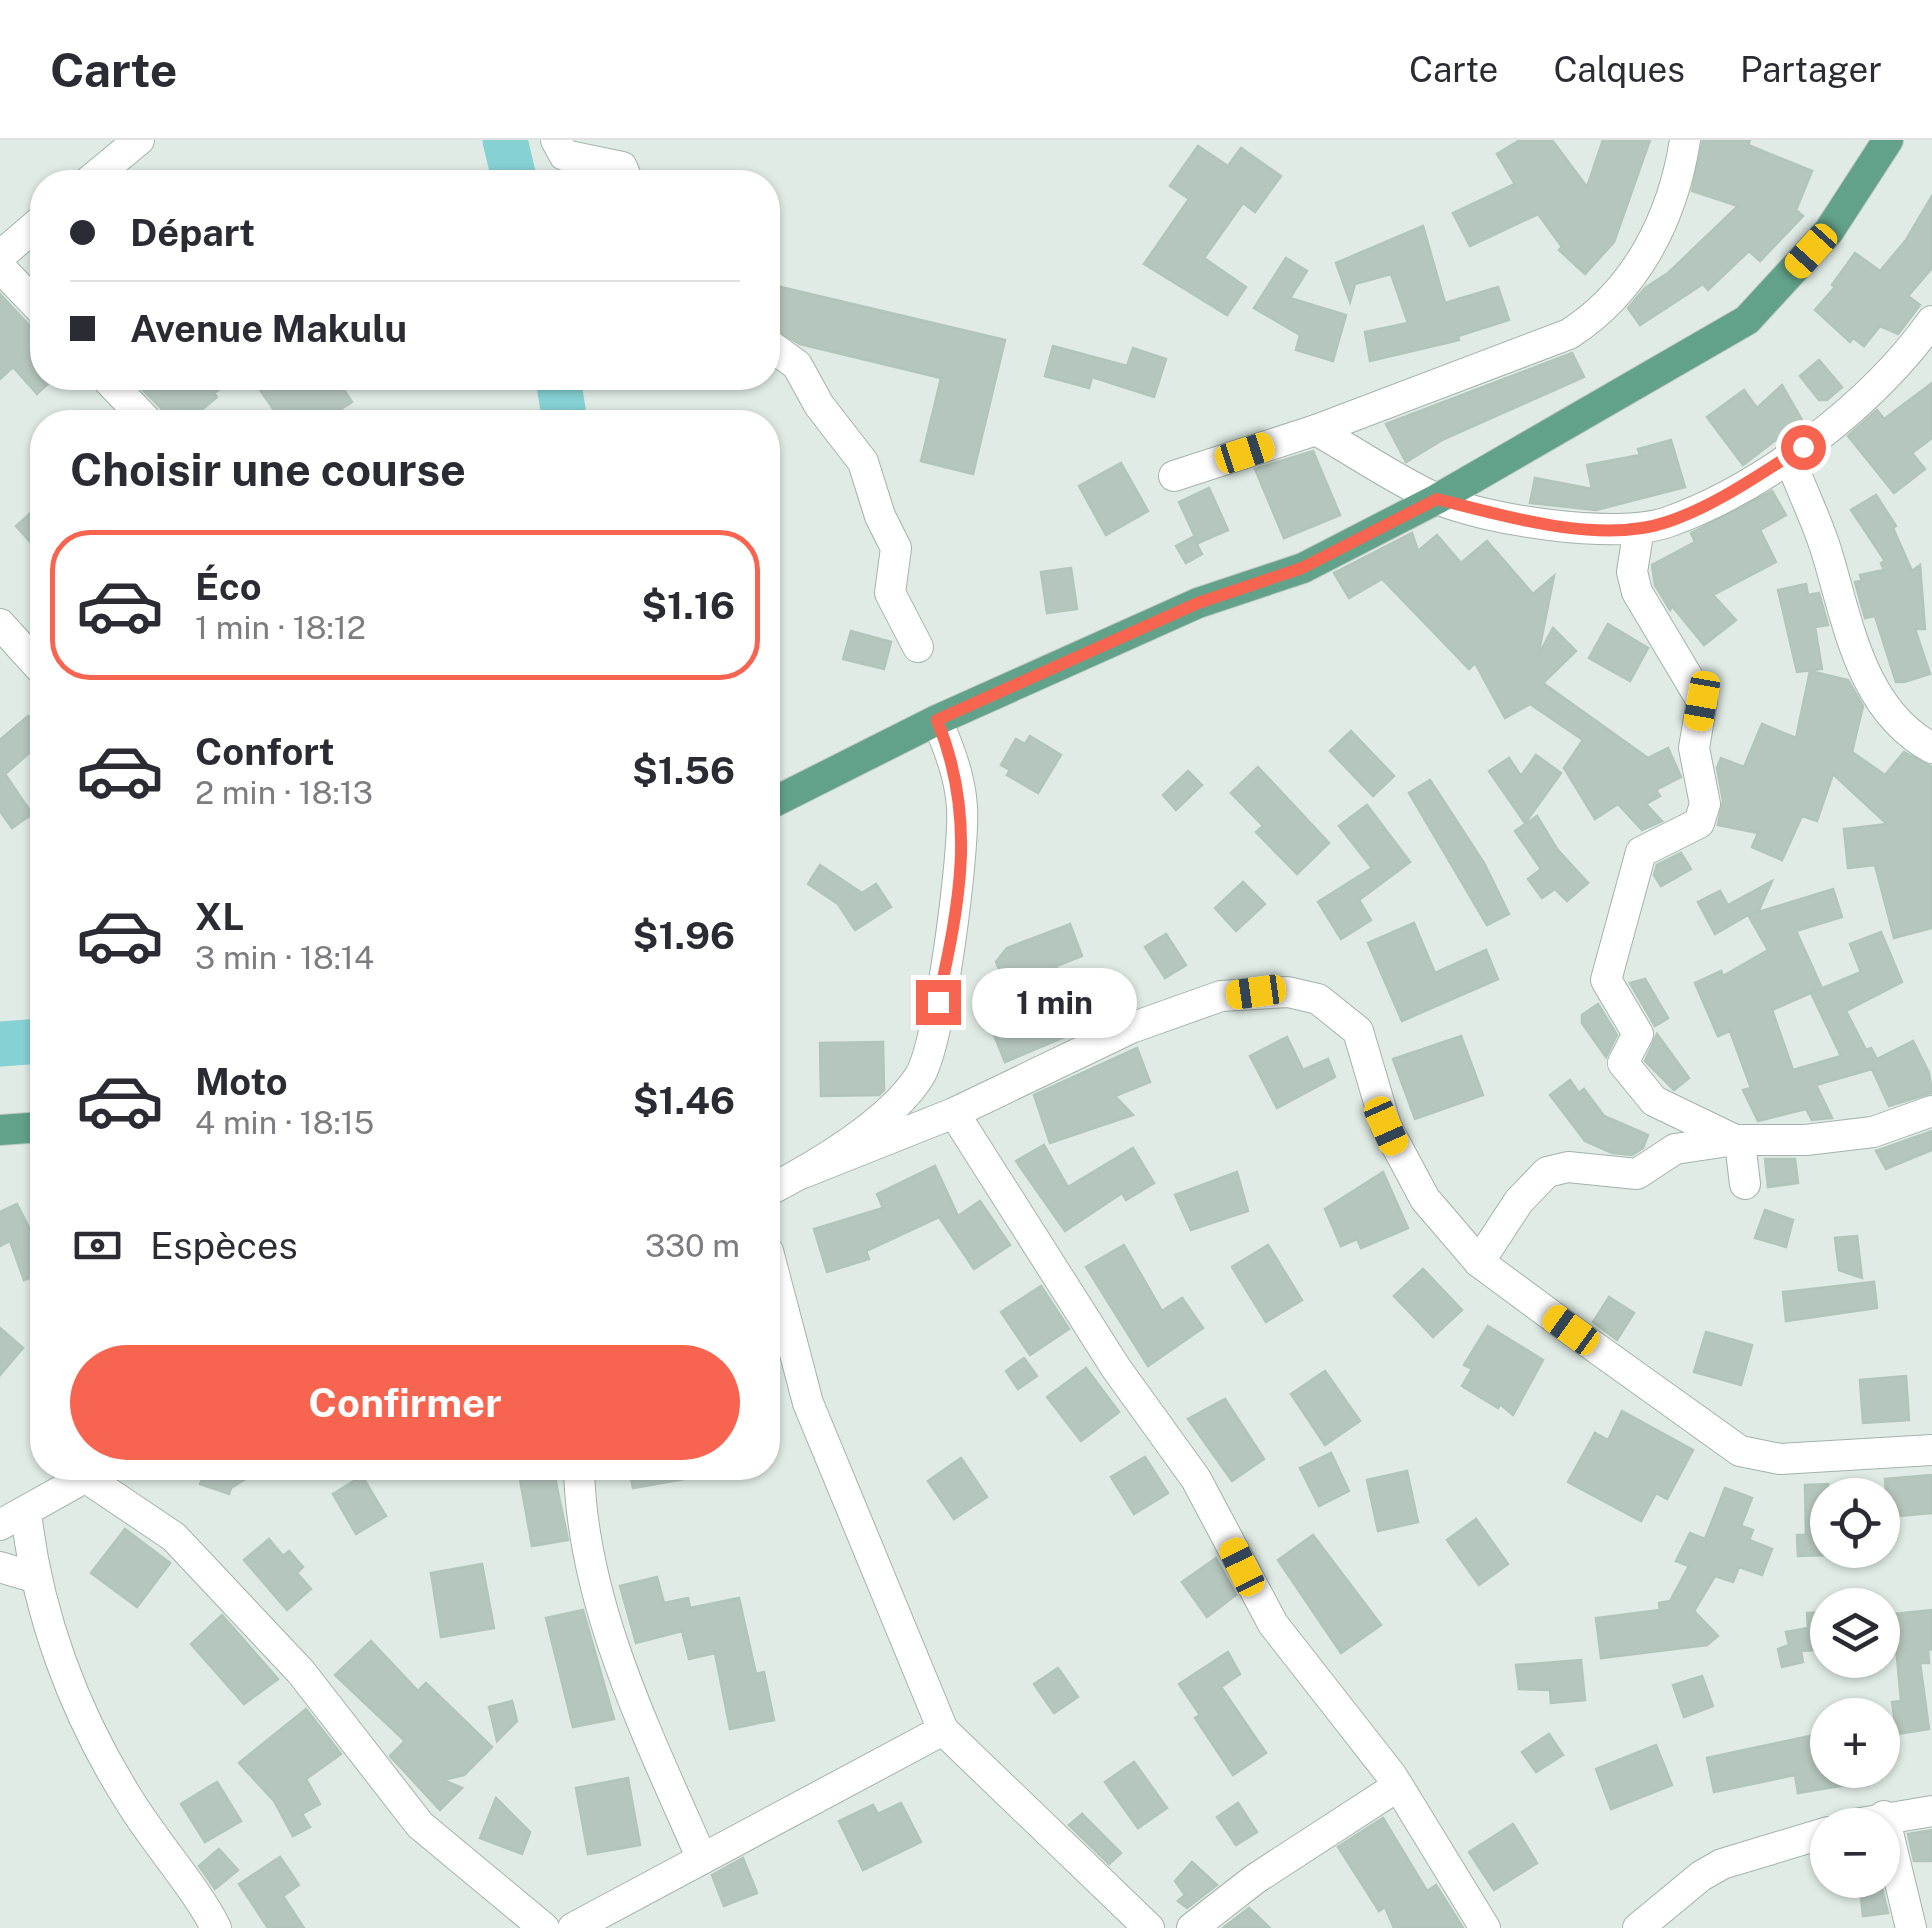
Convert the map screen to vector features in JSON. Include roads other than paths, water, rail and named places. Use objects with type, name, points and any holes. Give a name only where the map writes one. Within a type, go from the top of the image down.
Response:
[{"type":"main road","points":[[780,799],[937,720],[1198,603],[1302,568],[1437,499],[1747,320],[1829,231],[1888,140]]},
{"type":"main road","points":[[0,1130],[30,1128]]},
{"type":"street","points":[[102,170],[138,140]]},
{"type":"street","points":[[556,140],[564,155],[623,170]]},
{"type":"street","points":[[1174,476],[1316,430],[1569,334],[1594,318],[1624,289],[1648,252],[1666,210],[1684,140]]},
{"type":"street","points":[[0,256],[30,230]]},
{"type":"street","points":[[0,267],[30,298]]},
{"type":"street","points":[[1316,430],[1437,499],[1525,521],[1607,530],[1639,528],[1667,522],[1724,496],[1788,456],[1866,395],[1907,356],[1932,322]]},
{"type":"street","points":[[780,353],[797,365],[819,405],[863,462],[880,516],[896,548],[890,593],[918,646]]},
{"type":"street","points":[[117,390],[137,410]]},
{"type":"street","points":[[1788,456],[1825,546],[1851,642],[1898,727],[1932,748]]},
{"type":"street","points":[[1639,528],[1632,572],[1636,592],[1702,701],[1694,748],[1704,804],[1699,823],[1641,852],[1606,980],[1638,1034],[1623,1063],[1654,1101],[1734,1140],[1742,1151],[1745,1184]]},
{"type":"street","points":[[0,624],[30,657]]},
{"type":"street","points":[[804,1173],[902,1100],[922,1072],[945,967],[964,836],[955,765],[937,720]]},
{"type":"street","points":[[780,1185],[954,1113],[1131,1028],[1221,996],[1288,992],[1318,999],[1358,1030],[1398,1152],[1425,1199],[1479,1262],[1740,1451],[1780,1459],[1932,1450]]},
{"type":"street","points":[[1479,1262],[1518,1201],[1547,1172],[1568,1166],[1637,1174],[1674,1150],[1734,1140],[1806,1140],[1873,1132],[1932,1111]]},
{"type":"street","points":[[954,1113],[1106,1354],[1196,1479],[1273,1624],[1398,1786],[1485,1928]]},
{"type":"street","points":[[780,1297],[808,1402],[942,1730],[1149,1928]]},
{"type":"street","points":[[80,1480],[13,1518],[58,1652],[109,1767],[216,1928]]},
{"type":"street","points":[[104,1480],[174,1537],[301,1672],[420,1825],[544,1928]]},
{"type":"street","points":[[580,1480],[586,1556],[644,1726],[702,1859]]},
{"type":"street","points":[[0,1566],[33,1577]]},
{"type":"street","points":[[573,1928],[942,1730]]},
{"type":"street","points":[[1192,1928],[1255,1879],[1398,1786]]},
{"type":"street","points":[[1900,1814],[1932,1811]]},
{"type":"street","points":[[1638,1928],[1722,1864],[1810,1837]]},
{"type":"street","points":[[1900,1882],[1911,1928]]},
{"type":"waterway","points":[[505,140],[512,170]]},
{"type":"waterway","points":[[560,390],[563,410]]},
{"type":"waterway","points":[[0,1044],[30,1042]]}]
